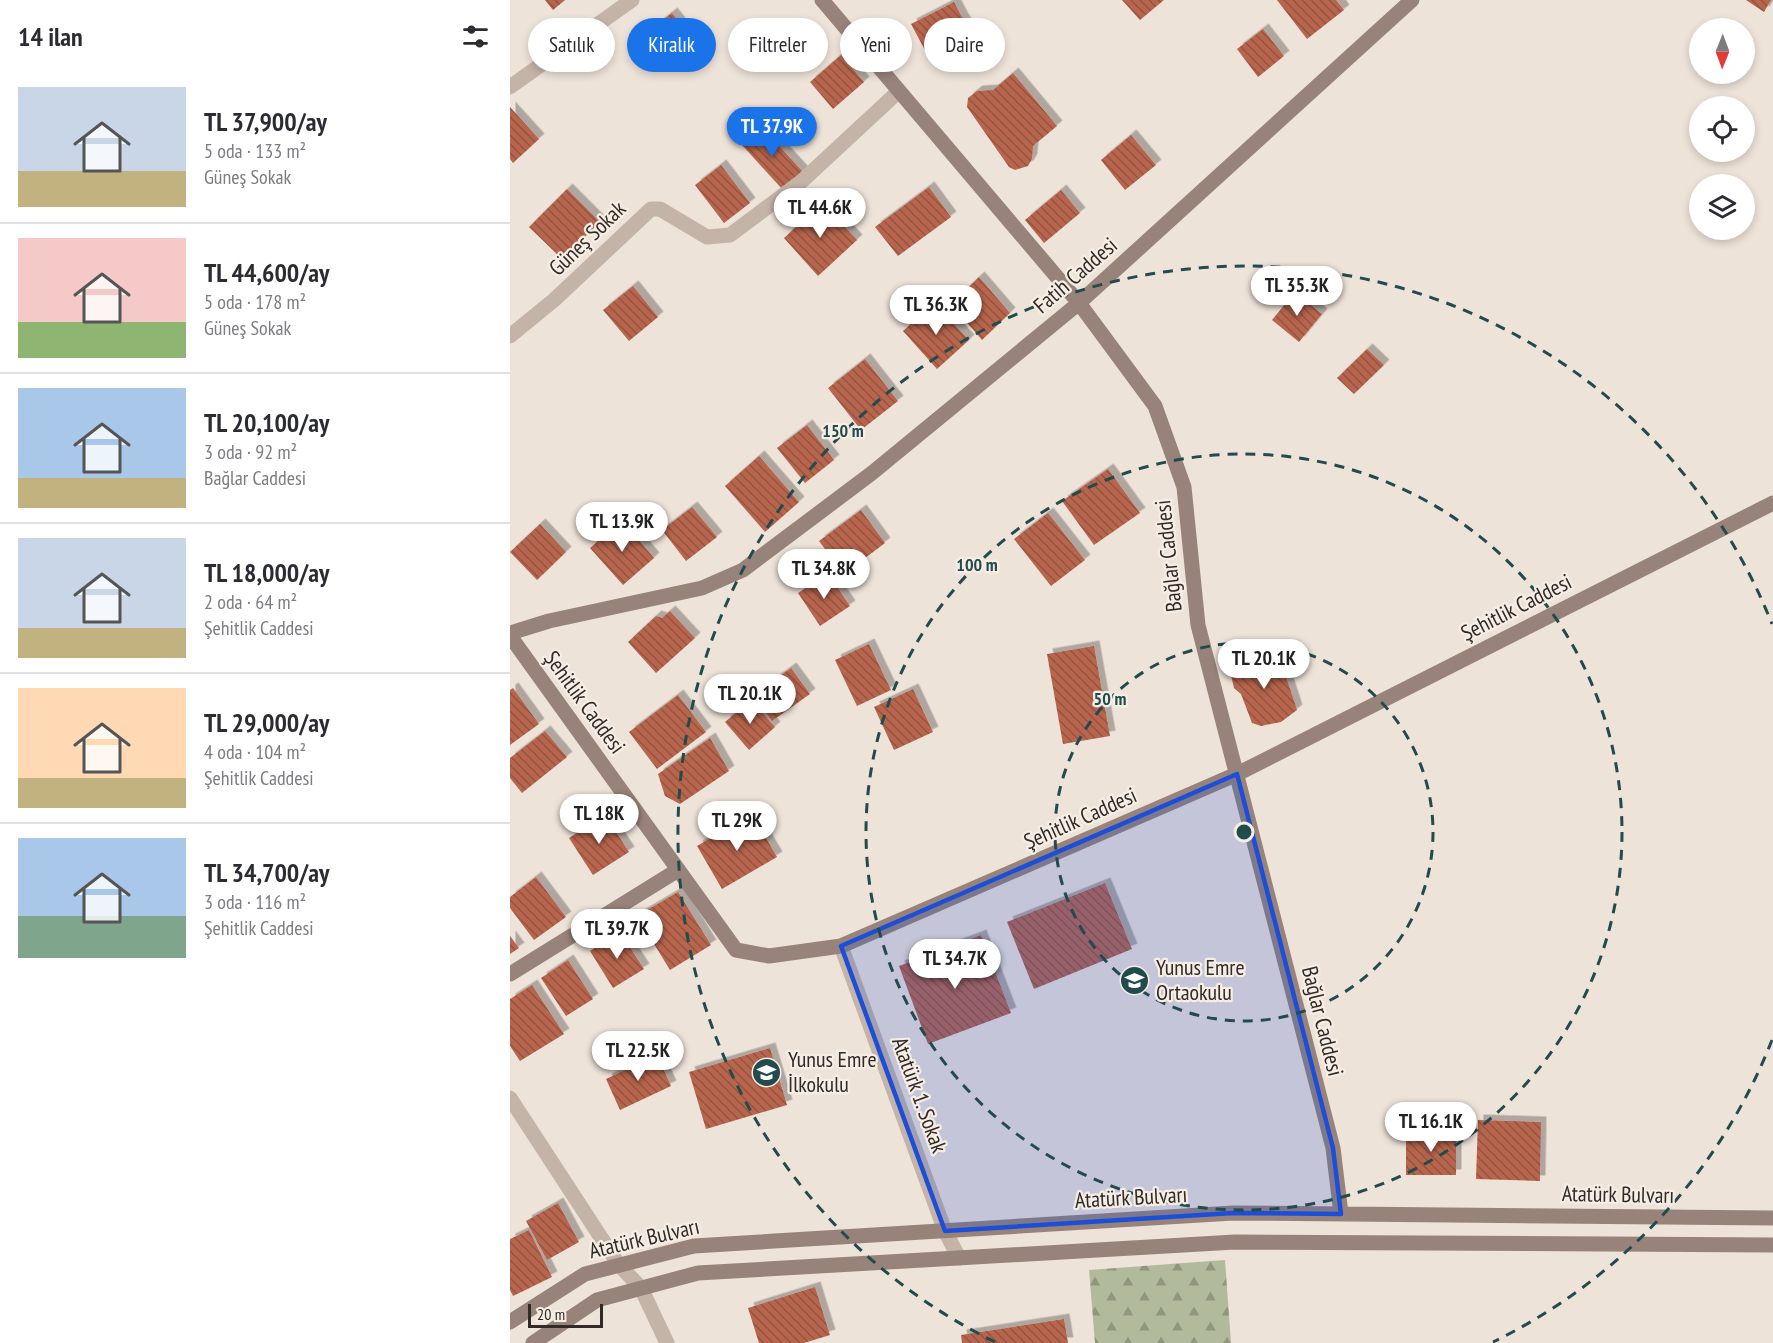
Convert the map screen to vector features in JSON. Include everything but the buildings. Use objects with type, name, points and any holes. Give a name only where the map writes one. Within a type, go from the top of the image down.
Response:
[{"type":"street","points":[[510,87],[632,0]]},
{"type":"street","name":"Bağlar Caddesi","points":[[822,0],[1079,303],[1155,406],[1184,487],[1198,625],[1332,1148],[1341,1214]]},
{"type":"street","name":"Fatih Caddesi","points":[[510,634],[549,621],[702,588],[742,570],[872,473],[1079,303],[1412,0]]},
{"type":"street","name":"Güneş Sokak","points":[[510,336],[554,300],[651,209],[660,209],[706,237],[730,235],[801,181],[899,91]]},
{"type":"street","name":"Şehitlik Caddesi","points":[[510,634],[736,950],[769,956],[841,946],[1237,774],[1773,503]]},
{"type":"street","points":[[510,974],[678,870]]},
{"type":"street","name":"Atatürk 1. Sokak","points":[[841,946],[945,1231],[959,1258]]},
{"type":"street","points":[[510,1098],[619,1265],[641,1288],[667,1343]]},
{"type":"street","name":"Atatürk Bulvarı","points":[[510,1322],[585,1274],[694,1246],[1233,1214],[1773,1218]]},
{"type":"street","name":"Atatürk Bulvarı","points":[[533,1343],[597,1300],[698,1273],[1234,1242],[1773,1245]]},
{"type":"highlighted area","points":[[1237,774],[1333,1148],[1341,1214],[1233,1213],[945,1231],[841,946]]},
{"type":"green space","points":[[1225,1260],[1231,1343],[1095,1343],[1089,1270]]},
{"type":"place","name":"Yunus Emre Ortaokulu","points":[[1135,980]]},
{"type":"place","name":"Yunus Emre İlkokulu","points":[[767,1072]]}]
